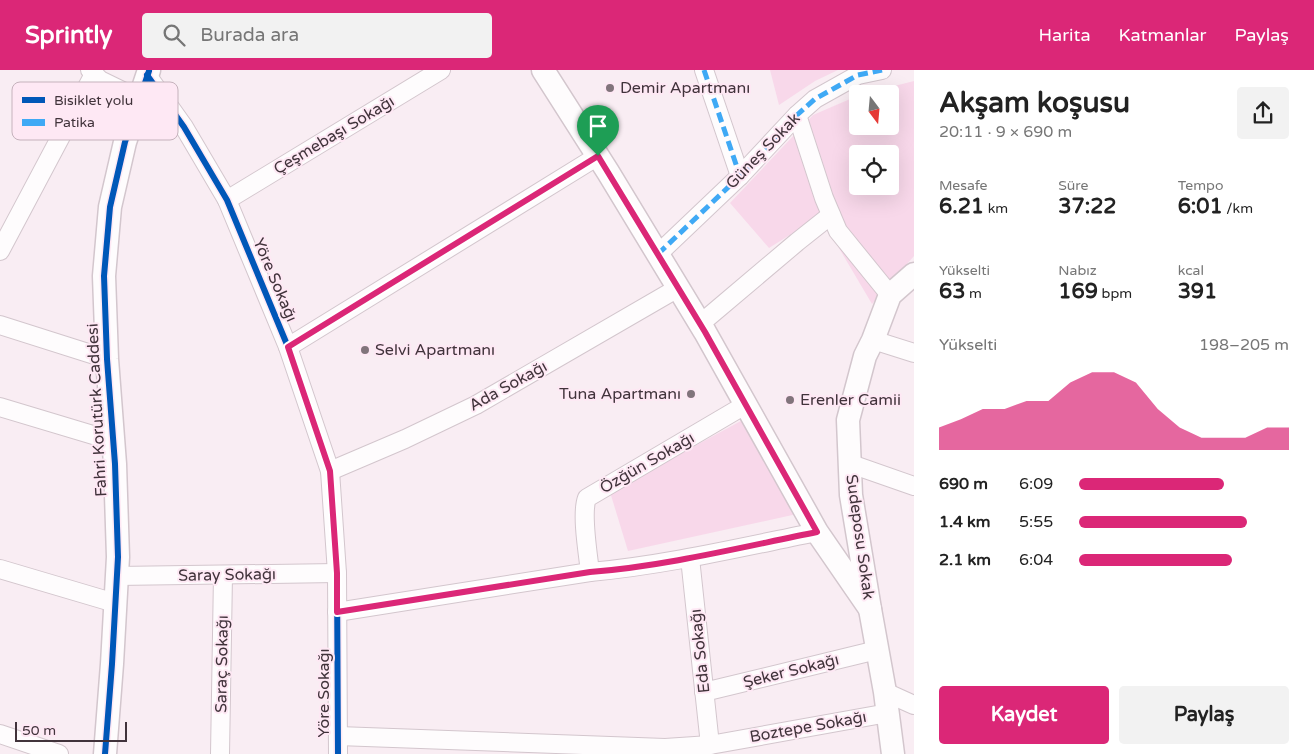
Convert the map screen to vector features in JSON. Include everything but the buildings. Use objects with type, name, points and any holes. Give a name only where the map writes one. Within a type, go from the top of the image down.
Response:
[{"type":"street","name":"Çeşmebaşı Sokağı","points":[[227,200],[441,70]]},
{"type":"street","points":[[543,70],[598,156],[700,324],[817,532],[870,609]]},
{"type":"street","points":[[704,70],[740,176]]},
{"type":"street","name":"Güneş Sokak","points":[[658,254],[740,176],[796,115],[815,99],[858,73],[882,70]]},
{"type":"street","points":[[92,72],[104,82]]},
{"type":"street","points":[[796,115],[824,198],[838,231],[890,295]]},
{"type":"street","name":"Yöre Sokağı","points":[[178,118],[227,200],[288,347],[330,471],[337,573],[338,754]]},
{"type":"street","points":[[0,251],[57,140]]},
{"type":"street","name":"Fahri Korutürk Caddesi","points":[[104,754],[112,664],[117,548],[104,276],[110,207],[126,140]]},
{"type":"street","points":[[288,347],[598,156]]},
{"type":"street","points":[[700,324],[831,215]]},
{"type":"street","name":"Sudeposu Sokak","points":[[893,754],[887,702],[852,494],[848,420],[865,356],[890,295],[914,274]]},
{"type":"street","name":"Ada Sokağı","points":[[330,471],[405,439],[476,405],[678,288]]},
{"type":"street","points":[[0,325],[107,359]]},
{"type":"street","points":[[873,340],[914,353]]},
{"type":"street","name":"Özğün Sokağı","points":[[590,572],[584,514],[586,498],[745,405]]},
{"type":"street","points":[[0,407],[113,442]]},
{"type":"street","points":[[851,464],[914,486]]},
{"type":"street","points":[[337,612],[690,558],[817,532]]},
{"type":"street","name":"Eda Sokağı","points":[[690,558],[710,745]]},
{"type":"street","points":[[0,569],[115,603]]},
{"type":"street","name":"Saray Sokağı","points":[[117,576],[337,573]]},
{"type":"street","name":"Saraç Sokağı","points":[[220,754],[223,575]]},
{"type":"street","name":"Şeker Sokağı","points":[[704,692],[878,650]]},
{"type":"street","points":[[887,702],[914,705]]},
{"type":"street","name":"Boztepe Sokağı","points":[[338,736],[444,747],[665,751],[710,745],[887,702]]},
{"type":"street","points":[[0,734],[59,754]]},
{"type":"shaded area","points":[[770,70],[838,70],[815,81],[779,105]]},
{"type":"shaded area","points":[[914,81],[914,256],[872,304],[820,216],[769,248],[730,203],[813,115],[849,99],[849,135],[899,135],[898,85]]},
{"type":"shaded area","points":[[750,416],[797,514],[628,551],[610,492]]},
{"type":"marked path","points":[[704,70],[740,176]]},
{"type":"marked path","points":[[658,254],[740,176],[797,115],[815,99],[858,75],[882,70]]},
{"type":"cycle path","points":[[145,82],[149,71]]},
{"type":"cycle path","points":[[147,75],[152,82]]},
{"type":"cycle path","points":[[178,119],[227,200],[288,347],[330,471],[337,573],[338,754]]},
{"type":"cycle path","points":[[105,754],[118,557],[115,464],[107,359],[104,276],[110,207],[126,140]]},
{"type":"place","name":"Demir Apartmanı","points":[[610,88]]},
{"type":"place","name":"Selvi Apartmanı","points":[[365,350]]},
{"type":"place","name":"Tuna Apartmanı","points":[[691,394]]},
{"type":"place","name":"Erenler Camii","points":[[790,400]]},
{"type":"route","points":[[598,156],[705,332],[817,532],[690,558],[337,612],[337,573],[330,471],[288,347],[598,156]]}]
